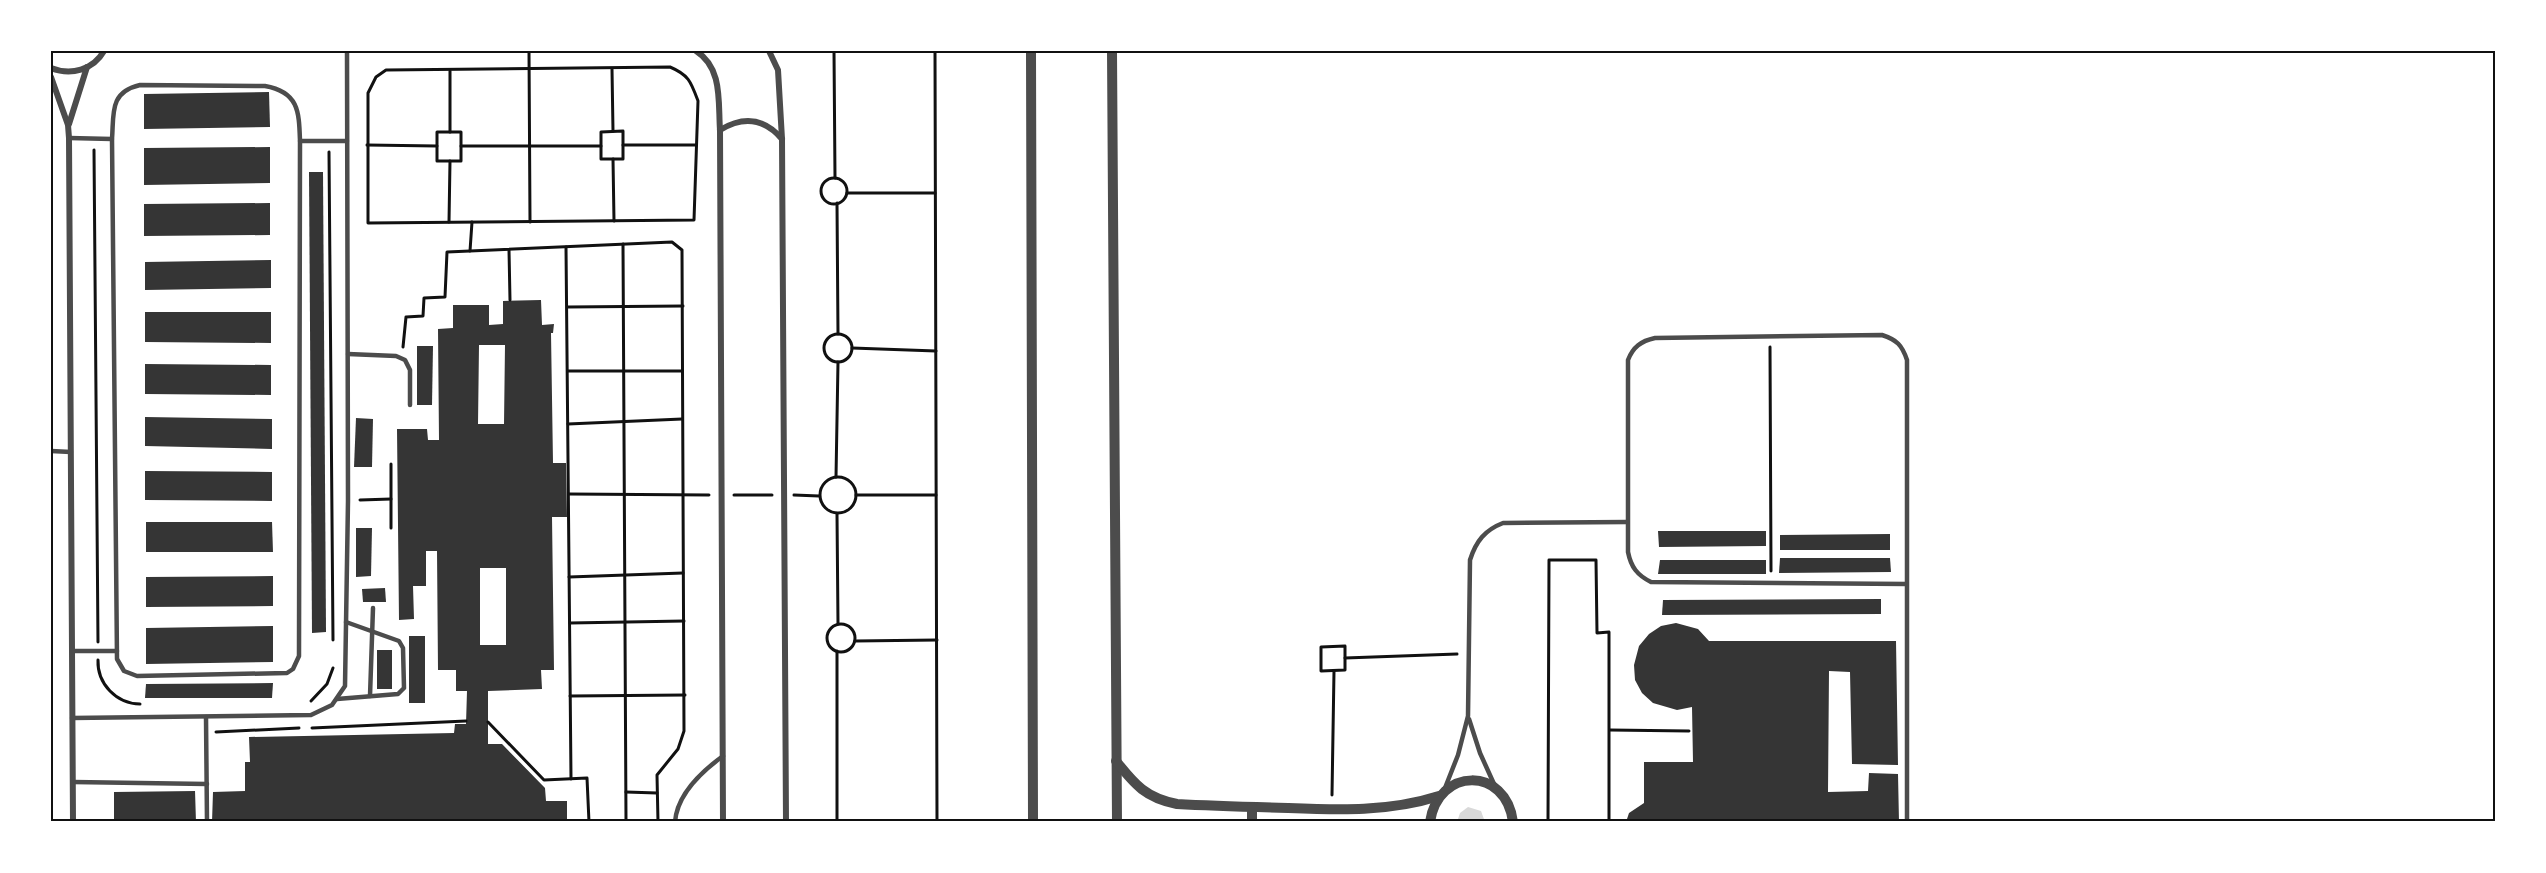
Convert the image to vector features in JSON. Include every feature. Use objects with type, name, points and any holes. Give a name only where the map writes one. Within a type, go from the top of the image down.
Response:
[{"type":"street","points":[[51,68],[74,72],[87,67],[104,51]]},
{"type":"street","points":[[696,51],[711,67],[717,81],[720,130],[723,822]]},
{"type":"street","points":[[769,51],[778,70],[783,140],[786,821]]},
{"type":"street","points":[[1031,51],[1033,822]]},
{"type":"street","points":[[1112,51],[1117,822]]},
{"type":"street","points":[[68,125],[87,67]]},
{"type":"street","points":[[51,77],[68,125],[69,138],[73,822]]},
{"type":"street","points":[[720,130],[732,122],[746,119],[760,122],[773,129],[783,140]]},
{"type":"street","points":[[1116,761],[1144,792],[1161,801],[1187,804],[1332,809],[1400,807],[1441,794]]},
{"type":"street","points":[[1430,822],[1432,808],[1441,794],[1452,785],[1474,780],[1496,788],[1509,803],[1513,822]]},
{"type":"street","points":[[1252,807],[1252,822]]},
{"type":"lane","points":[[72,718],[311,715],[326,709],[337,699],[346,678],[347,51]]},
{"type":"lane","points":[[140,85],[265,86],[283,92],[296,105],[300,141],[300,656],[297,663],[287,673],[280,674],[137,676],[130,674],[120,665],[117,651],[112,139],[114,105],[118,98],[132,87],[140,85]]},
{"type":"lane","points":[[69,138],[112,139]]},
{"type":"lane","points":[[300,141],[347,141]]},
{"type":"lane","points":[[1906,584],[1651,582],[1642,578],[1630,562],[1627,522],[1628,360],[1637,345],[1655,338],[1882,335],[1894,339],[1903,348],[1907,360],[1907,822]]},
{"type":"lane","points":[[348,354],[401,357],[409,365],[410,370],[410,405]]},
{"type":"lane","points":[[51,452],[71,452]]},
{"type":"lane","points":[[1441,794],[1458,755],[1468,717],[1470,560],[1474,547],[1486,532],[1503,523],[1627,522]]},
{"type":"lane","points":[[370,696],[373,608]]},
{"type":"lane","points":[[337,699],[398,694],[404,688],[401,644],[396,639],[346,622]]},
{"type":"lane","points":[[72,651],[117,651]]},
{"type":"lane","points":[[206,717],[207,822]]},
{"type":"lane","points":[[1468,717],[1480,753],[1496,788]]},
{"type":"lane","points":[[675,822],[679,803],[688,790],[723,756]]},
{"type":"lane","points":[[73,782],[207,784]]},
{"type":"path","points":[[529,51],[530,222]]},
{"type":"path","points":[[834,51],[835,178]]},
{"type":"path","points":[[935,51],[937,822]]},
{"type":"path","points":[[670,67],[684,73],[692,84],[698,101],[694,220],[368,223],[368,93],[376,77],[386,70],[612,69],[670,67]]},
{"type":"path","points":[[612,69],[613,131]]},
{"type":"path","points":[[450,71],[450,132]]},
{"type":"path","points":[[613,131],[623,131],[623,159],[601,159],[601,132],[613,131]]},
{"type":"path","points":[[437,132],[461,132],[461,161],[437,161],[437,146],[437,132]]},
{"type":"path","points":[[94,139],[98,667],[106,687],[122,700],[143,704]]},
{"type":"path","points":[[329,141],[333,644]]},
{"type":"path","points":[[367,145],[437,146]]},
{"type":"path","points":[[623,145],[696,145]]},
{"type":"path","points":[[461,146],[601,146]]},
{"type":"path","points":[[613,159],[614,221]]},
{"type":"path","points":[[449,222],[450,161]]},
{"type":"path","points":[[835,178],[845,185],[847,193],[844,200],[837,203],[825,200],[822,192],[827,181],[835,178]]},
{"type":"path","points":[[847,193],[936,193]]},
{"type":"path","points":[[837,203],[838,334]]},
{"type":"path","points":[[471,251],[472,222]]},
{"type":"path","points":[[401,357],[406,317],[423,316],[424,298],[445,297],[447,252],[672,242],[680,247],[683,254],[684,731],[678,749],[657,775],[658,822]]},
{"type":"path","points":[[622,244],[626,822]]},
{"type":"path","points":[[567,247],[571,779]]},
{"type":"path","points":[[509,249],[510,300]]},
{"type":"path","points":[[567,306],[683,306]]},
{"type":"path","points":[[838,334],[848,338],[852,348],[848,358],[838,362],[831,360],[824,348],[826,341],[838,334]]},
{"type":"path","points":[[1770,336],[1771,582]]},
{"type":"path","points":[[852,348],[936,351]]},
{"type":"path","points":[[836,477],[838,362]]},
{"type":"path","points":[[568,371],[682,371]]},
{"type":"path","points":[[568,424],[682,419]]},
{"type":"path","points":[[391,464],[391,528]]},
{"type":"path","points":[[836,477],[848,480],[855,489],[856,495],[852,507],[837,514],[826,510],[819,496],[826,481],[836,477]]},
{"type":"path","points":[[568,494],[819,496]]},
{"type":"path","points":[[856,495],[936,495]]},
{"type":"path","points":[[332,501],[391,499]]},
{"type":"path","points":[[837,514],[837,624]]},
{"type":"path","points":[[1548,822],[1550,560],[1596,560],[1597,633],[1609,632],[1609,822]]},
{"type":"path","points":[[569,577],[683,573]]},
{"type":"path","points":[[570,623],[684,621]]},
{"type":"path","points":[[845,624],[851,627],[855,641],[848,650],[837,651],[832,648],[827,638],[832,627],[845,624]]},
{"type":"path","points":[[855,641],[936,640]]},
{"type":"path","points":[[1345,646],[1345,658],[1345,670],[1321,671],[1321,647],[1345,646]]},
{"type":"path","points":[[837,651],[837,822]]},
{"type":"path","points":[[1345,658],[1470,653]]},
{"type":"path","points":[[309,702],[322,692],[333,667]]},
{"type":"path","points":[[1332,809],[1334,670]]},
{"type":"path","points":[[570,696],[685,695]]},
{"type":"path","points":[[207,732],[466,721]]},
{"type":"path","points":[[488,722],[544,780],[587,778],[589,822]]},
{"type":"path","points":[[1609,730],[1689,731]]},
{"type":"path","points":[[626,792],[657,793]]},
{"type":"path","points":[[741,822],[786,821]]},
{"type":"shaded area","points":[[1468,807],[1481,811],[1485,822],[1457,822],[1460,813]]},
{"type":"building","points":[[269,92],[270,127],[144,129],[144,94]]},
{"type":"building","points":[[270,147],[270,183],[144,185],[144,148]]},
{"type":"building","points":[[309,172],[323,172],[326,632],[312,633]]},
{"type":"building","points":[[270,203],[270,235],[144,236],[144,204]]},
{"type":"building","points":[[271,260],[271,288],[145,290],[145,262]]},
{"type":"building","points":[[541,300],[542,325],[554,324],[553,333],[551,333],[553,463],[566,463],[567,517],[552,517],[554,670],[541,670],[542,689],[488,691],[488,744],[502,744],[545,788],[546,801],[567,801],[567,822],[212,822],[213,792],[245,791],[245,762],[250,762],[249,737],[454,733],[455,724],[466,724],[467,691],[456,691],[456,670],[438,670],[437,551],[426,551],[426,586],[413,586],[414,619],[399,620],[397,429],[427,429],[428,440],[439,440],[438,329],[453,328],[453,305],[489,305],[489,325],[503,324],[503,301]],"holes":[[[479,345],[505,345],[504,424],[478,424]],[[480,568],[506,568],[506,645],[480,645]]]},
{"type":"building","points":[[145,312],[271,312],[271,343],[145,342]]},
{"type":"building","points":[[417,346],[433,346],[432,405],[417,405]]},
{"type":"building","points":[[145,364],[271,365],[271,395],[145,394]]},
{"type":"building","points":[[145,417],[272,419],[272,449],[145,446]]},
{"type":"building","points":[[356,418],[373,419],[372,467],[354,467]]},
{"type":"building","points":[[145,471],[272,472],[272,501],[145,500]]},
{"type":"building","points":[[146,522],[272,522],[273,552],[146,552]]},
{"type":"building","points":[[356,528],[372,528],[371,576],[356,577]]},
{"type":"building","points":[[1658,531],[1766,531],[1766,546],[1659,547]]},
{"type":"building","points":[[1890,534],[1890,550],[1780,550],[1780,535]]},
{"type":"building","points":[[1780,558],[1890,558],[1891,572],[1779,573]]},
{"type":"building","points":[[1660,560],[1766,560],[1766,574],[1658,574]]},
{"type":"building","points":[[273,576],[273,606],[146,607],[146,577]]},
{"type":"building","points":[[385,588],[386,602],[363,602],[362,589]]},
{"type":"building","points":[[1881,599],[1881,614],[1662,615],[1663,600]]},
{"type":"building","points":[[1676,623],[1698,629],[1709,641],[1896,641],[1898,765],[1852,764],[1850,672],[1829,671],[1828,792],[1868,791],[1869,773],[1898,774],[1899,822],[1626,822],[1629,813],[1644,803],[1644,762],[1693,762],[1692,707],[1677,710],[1653,703],[1642,693],[1635,680],[1634,665],[1639,646],[1649,634],[1661,626]]},
{"type":"building","points":[[273,626],[273,662],[146,664],[146,628]]},
{"type":"building","points":[[409,636],[425,636],[425,703],[409,703]]},
{"type":"building","points":[[377,650],[392,650],[392,689],[377,689]]},
{"type":"building","points":[[273,683],[272,698],[145,698],[146,684]]},
{"type":"building","points":[[195,791],[196,822],[114,822],[114,792]]}]
